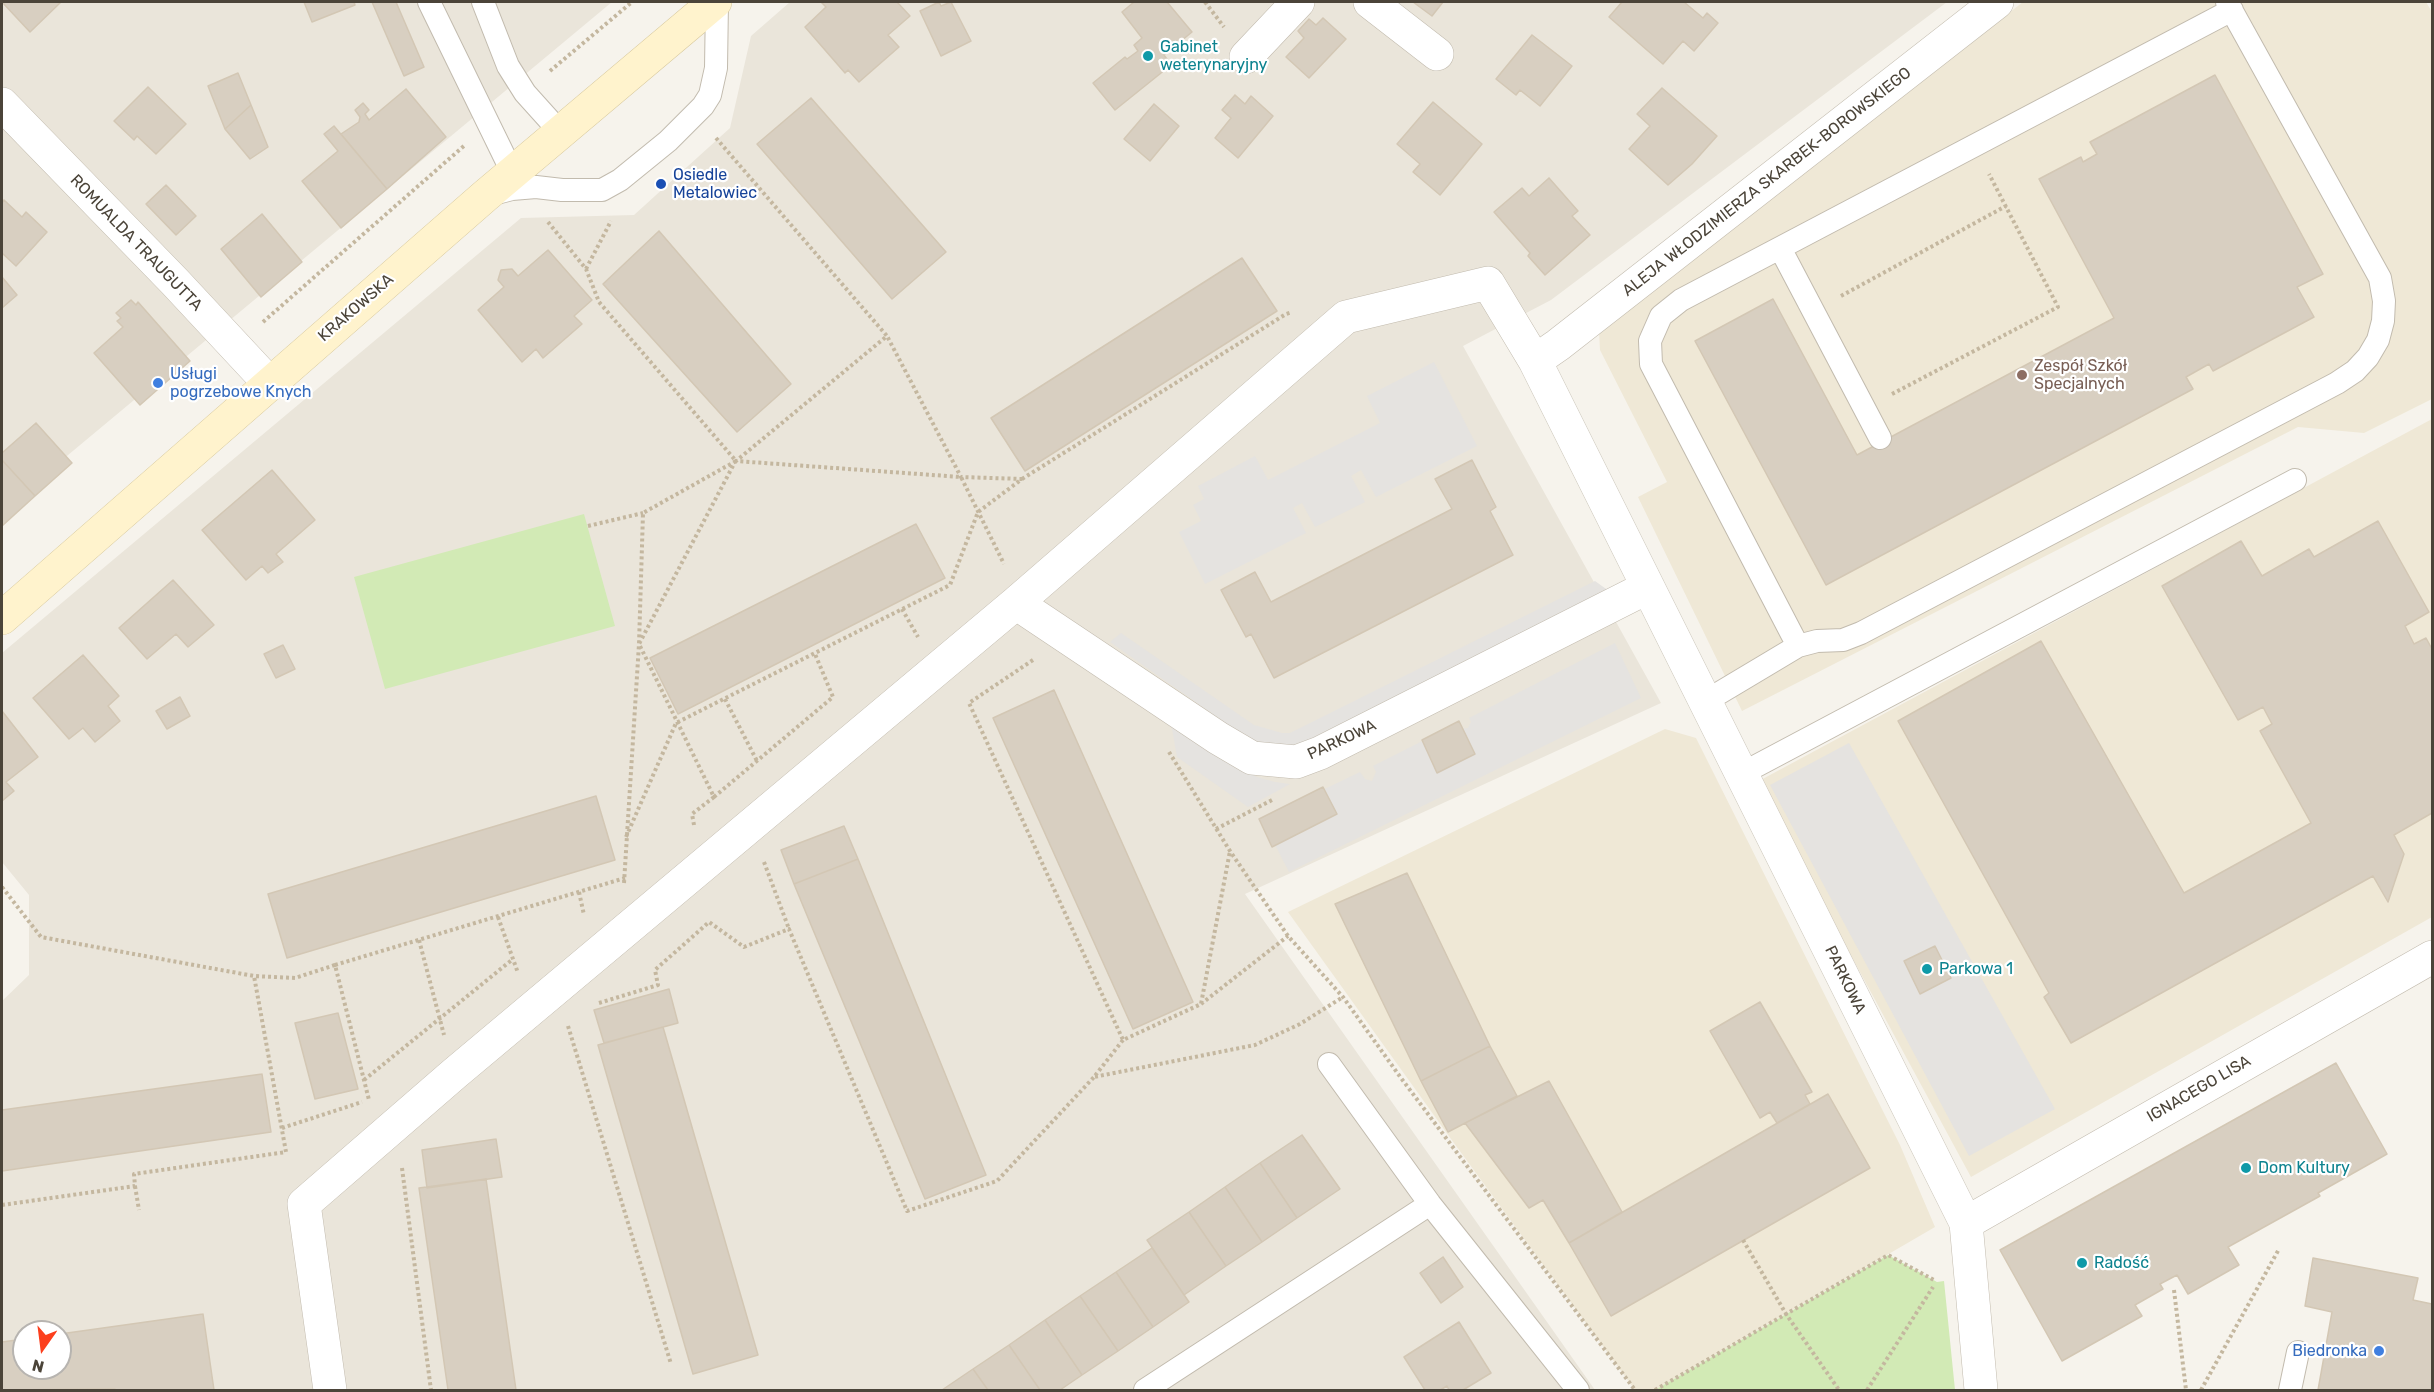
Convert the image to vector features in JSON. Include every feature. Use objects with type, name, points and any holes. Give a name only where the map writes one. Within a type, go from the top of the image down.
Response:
[{"type":"street","name":"KRAKOWSKA","points":[[2,618],[485,196],[716,2]]},
{"type":"street","points":[[1246,57],[1298,2]]},
{"type":"street","points":[[1370,2],[1437,54]]},
{"type":"street","name":"ALEJA WŁODZIMIERZA SKARBEK-BOROWSKIEGO","points":[[1535,361],[1997,2]]},
{"type":"street","name":"ROMUALDA TRAUGUTTA","points":[[2,104],[175,282],[270,384]]},
{"type":"street","name":"PARKOWA","points":[[1648,587],[1320,753],[1296,762],[1252,758],[1218,738],[1016,603],[1346,317],[1488,283],[1535,361],[1966,1222],[1982,1390]]},
{"type":"street","points":[[330,1390],[304,1204],[454,1074],[1016,603]]},
{"type":"street","name":"IGNACEGO LISA","points":[[1966,1222],[2433,957]]},
{"type":"lane","points":[[429,2],[513,174]]},
{"type":"lane","points":[[483,2],[508,66],[525,93],[561,133]]},
{"type":"lane","points":[[485,196],[512,189],[536,187],[562,190],[602,190],[620,180],[668,141],[703,106],[710,95],[716,68],[716,2]]},
{"type":"lane","points":[[1706,701],[1798,646],[1817,641],[1843,640],[1861,633],[2337,383],[2355,371],[2368,357],[2378,340],[2383,321],[2384,301],[2380,278],[2230,6],[1668,308],[1654,328],[1649,352],[1651,364],[1798,646]]},
{"type":"lane","points":[[1780,248],[1880,438]]},
{"type":"lane","points":[[1743,773],[2295,480]]},
{"type":"lane","points":[[1329,1064],[1430,1204],[1578,1390]]},
{"type":"lane","points":[[1145,1390],[1430,1204]]},
{"type":"lane","points":[[2290,1390],[2298,1352]]},
{"type":"path","points":[[525,93],[632,2]]},
{"type":"path","points":[[235,346],[488,124]]},
{"type":"path","points":[[710,130],[887,336],[1014,584],[1016,603]]},
{"type":"path","points":[[1865,409],[2058,307],[1975,145]]},
{"type":"path","points":[[1841,297],[2006,206]]},
{"type":"path","points":[[543,215],[586,269],[599,302],[736,461],[961,477],[1022,479]]},
{"type":"path","points":[[586,269],[614,216]]},
{"type":"path","points":[[626,837],[676,723],[950,585],[978,512],[1022,479],[1286,314],[1298,311]]},
{"type":"path","points":[[588,526],[643,513],[736,461],[887,336]]},
{"type":"path","points":[[639,644],[736,461]]},
{"type":"path","points":[[624,889],[639,644],[643,513]]},
{"type":"path","points":[[902,609],[918,638]]},
{"type":"path","points":[[639,644],[714,797],[832,697],[814,654]]},
{"type":"path","points":[[1035,658],[969,703],[1123,1040]]},
{"type":"path","points":[[725,699],[757,761]]},
{"type":"path","points":[[1168,741],[1168,751],[1230,851],[1288,936],[1343,997],[1635,1390]]},
{"type":"path","points":[[750,825],[789,928],[907,1211],[997,1181],[1094,1077],[1123,1040],[1201,1004],[1288,936]]},
{"type":"path","points":[[1201,1004],[1230,851]]},
{"type":"path","points":[[2,887],[41,937],[254,976],[295,978],[625,878]]},
{"type":"path","points":[[597,1004],[657,985],[655,970],[709,922],[744,947],[789,928]]},
{"type":"path","points":[[419,940],[454,1074]]},
{"type":"path","points":[[364,1080],[513,959]]},
{"type":"path","points":[[282,1128],[369,1100],[335,965]]},
{"type":"path","points":[[139,1210],[134,1174],[286,1152],[254,976]]},
{"type":"path","points":[[1094,1077],[1255,1045],[1300,1024],[1343,997]]},
{"type":"path","points":[[560,1034],[574,1019]]},
{"type":"path","points":[[568,1025],[671,1364]]},
{"type":"path","points":[[396,1123],[431,1390]]},
{"type":"path","points":[[2,1204],[135,1186]]},
{"type":"path","points":[[1743,1240],[1786,1314],[1839,1390]]},
{"type":"path","points":[[2201,1390],[2279,1249]]},
{"type":"path","points":[[1655,1390],[1888,1255],[1937,1282],[1867,1390]]},
{"type":"path","points":[[2174,1290],[2186,1390]]},
{"type":"shaded area","points":[[2,2],[612,2],[2,510]]},
{"type":"shaded area","points":[[790,2],[1947,2],[1551,300],[1463,346],[1661,703],[1245,894],[1595,1390],[2,1390],[2,1001],[29,975],[29,895],[2,862],[2,653],[521,218],[634,215],[730,128],[751,36]]},
{"type":"shaded area","name":"Zespół Szkół Specjalnych","points":[[2023,2],[2426,2],[2432,12],[2432,399],[2364,433],[2298,427],[1742,711],[1638,497],[1667,482],[1600,350],[1599,331]]},
{"type":"shaded area","points":[[1434,362],[1477,446],[1376,497],[1361,470],[1351,476],[1365,502],[1315,527],[1302,503],[1293,508],[1306,533],[1205,584],[1179,532],[1201,521],[1193,505],[1204,499],[1198,486],[1255,456],[1268,480],[1380,423],[1367,396]]},
{"type":"shaded area","points":[[2432,419],[2432,917],[1971,1177],[1757,782]]},
{"type":"shaded area","points":[[1595,581],[1609,591],[1302,747],[1265,746],[1241,734],[1110,642],[1121,633],[1254,725],[1290,733]]},
{"type":"shaded area","points":[[1615,643],[1641,698],[1289,872],[1262,819],[1360,772],[1365,779],[1372,781],[1376,772],[1373,766],[1458,723],[1461,729],[1468,728],[1471,722],[1469,718]]},
{"type":"shaded area","points":[[1170,718],[1257,777],[1290,784],[1248,807],[1177,757]]},
{"type":"shaded area","points":[[1665,729],[1696,738],[1900,1145],[1935,1227],[1655,1390],[1635,1390],[1288,912]]},
{"type":"shaded area","points":[[1849,743],[2055,1109],[1969,1156],[1770,785]]},
{"type":"green space","points":[[584,514],[615,626],[385,689],[354,577]]},
{"type":"green space","points":[[1888,1255],[1937,1282],[1944,1281],[1955,1390],[1655,1390]]},
{"type":"building","points":[[2,2],[61,2],[30,32]]},
{"type":"building","points":[[304,2],[354,2],[355,5],[312,22]]},
{"type":"building","points":[[372,2],[396,2],[424,67],[404,76]]},
{"type":"building","points":[[821,2],[897,2],[910,16],[888,35],[899,47],[859,82],[848,70],[845,73],[805,27],[826,7]]},
{"type":"building","points":[[939,2],[941,6],[951,2],[971,41],[941,56],[920,11]]},
{"type":"building","name":"Gabinet weterynaryjny","points":[[1134,2],[1167,2],[1192,32],[1164,55],[1171,65],[1115,110],[1093,83],[1125,57],[1127,59],[1138,51],[1134,45],[1142,38],[1122,12]]},
{"type":"building","points":[[1413,2],[1443,2],[1432,16]]},
{"type":"building","points":[[1622,2],[1684,2],[1703,18],[1707,13],[1718,23],[1694,51],[1683,41],[1663,64],[1609,17]]},
{"type":"building","points":[[1323,18],[1346,39],[1309,78],[1286,57],[1304,38],[1298,31],[1309,19],[1316,25]]},
{"type":"building","points":[[1532,35],[1572,66],[1540,106],[1520,90],[1516,95],[1496,79]]},
{"type":"building","points":[[238,73],[251,105],[225,129],[208,86]]},
{"type":"building","points":[[2215,75],[2323,274],[2297,287],[2314,317],[2213,371],[2209,364],[2186,377],[2193,389],[1826,585],[1695,341],[1773,299],[1857,455],[2114,318],[2039,179],[2081,157],[2083,162],[2097,154],[2090,142]]},
{"type":"building","points":[[148,87],[186,124],[156,154],[137,136],[134,140],[114,121]]},
{"type":"building","points":[[1662,88],[1717,136],[1692,164],[1668,185],[1629,149],[1650,126],[1637,114]]},
{"type":"building","points":[[406,89],[446,137],[387,189],[341,134],[359,122],[360,117],[355,110],[363,103],[369,110],[365,114],[369,120]]},
{"type":"building","points":[[1235,95],[1245,104],[1251,96],[1273,116],[1238,158],[1215,138],[1231,118],[1222,110]]},
{"type":"building","points":[[811,98],[946,252],[892,299],[757,144]]},
{"type":"building","points":[[1433,102],[1482,144],[1440,195],[1413,172],[1420,164],[1397,144]]},
{"type":"building","points":[[1154,104],[1179,126],[1150,161],[1124,139]]},
{"type":"building","points":[[251,105],[268,147],[250,159],[225,129]]},
{"type":"building","points":[[334,126],[387,189],[341,228],[302,181],[338,151],[324,134]]},
{"type":"building","points":[[1549,178],[1578,211],[1572,216],[1590,235],[1545,275],[1528,256],[1530,253],[1494,212],[1522,188],[1529,196]]},
{"type":"building","points":[[166,185],[196,216],[176,235],[146,204]]},
{"type":"building","points":[[4,200],[22,217],[26,212],[47,232],[16,266],[2,253],[2,203]]},
{"type":"building","points":[[262,214],[302,262],[261,297],[221,249]]},
{"type":"building","points":[[659,231],[791,384],[737,432],[603,284]]},
{"type":"building","points":[[548,250],[592,300],[574,316],[582,324],[543,358],[536,349],[522,362],[478,310],[504,287],[498,280],[501,270],[512,269],[518,276]]},
{"type":"building","points":[[1242,258],[1277,311],[1025,471],[991,418]]},
{"type":"building","points":[[2,277],[17,295],[2,308]]},
{"type":"building","points":[[131,300],[136,305],[138,302],[190,361],[140,405],[94,353],[123,327],[117,321],[121,318],[116,313]]},
{"type":"building","points":[[36,423],[72,463],[35,496],[2,460],[2,453]]},
{"type":"building","points":[[2,460],[35,496],[2,526]]},
{"type":"building","points":[[1472,460],[1496,507],[1490,511],[1513,555],[1274,678],[1251,634],[1246,637],[1221,590],[1255,572],[1271,602],[1452,509],[1435,479]]},
{"type":"building","points":[[272,470],[315,520],[276,554],[283,562],[268,573],[262,566],[246,580],[202,530]]},
{"type":"building","points":[[2378,521],[2429,612],[2405,626],[2414,644],[2426,638],[2432,649],[2432,813],[2394,835],[2404,854],[2388,902],[2373,876],[2071,1043],[2044,997],[2049,993],[1898,721],[2041,641],[2184,893],[2311,823],[2260,731],[2272,724],[2263,707],[2238,720],[2162,586],[2241,541],[2262,576],[2309,549],[2314,557]]},
{"type":"building","points":[[916,524],[945,578],[678,714],[650,658]]},
{"type":"building","points":[[173,580],[214,625],[188,647],[176,634],[147,659],[119,628]]},
{"type":"building","points":[[283,645],[295,669],[276,678],[264,654]]},
{"type":"building","points":[[83,655],[119,696],[108,706],[120,721],[95,742],[83,728],[69,739],[33,698]]},
{"type":"building","points":[[1054,690],[1193,1002],[1133,1029],[993,718]]},
{"type":"building","points":[[180,697],[190,716],[167,729],[156,711]]},
{"type":"building","points":[[2,711],[38,757],[6,782],[14,791],[2,801]]},
{"type":"building","points":[[1459,721],[1475,754],[1437,773],[1422,740]]},
{"type":"building","points":[[1323,787],[1337,814],[1272,847],[1259,819]]},
{"type":"building","points":[[596,796],[615,860],[287,958],[268,894]]},
{"type":"building","points":[[844,826],[858,859],[794,884],[781,850]]},
{"type":"building","points":[[858,859],[986,1175],[925,1199],[794,884]]},
{"type":"building","points":[[1407,873],[1490,1046],[1421,1081],[1335,904]]},
{"type":"building","name":"Parkowa 1","points":[[1935,946],[1951,978],[1920,994],[1904,961]]},
{"type":"building","points":[[669,989],[678,1023],[604,1043],[594,1010]]},
{"type":"building","points":[[1760,1002],[1812,1092],[1805,1095],[1810,1104],[1777,1123],[1770,1112],[1760,1118],[1710,1031]]},
{"type":"building","points":[[338,1013],[358,1089],[315,1099],[295,1023]]},
{"type":"building","points":[[663,1027],[758,1355],[693,1374],[598,1045]]},
{"type":"building","points":[[1490,1046],[1517,1096],[1448,1132],[1421,1081]]},
{"type":"building","points":[[2336,1063],[2387,1154],[2318,1193],[2320,1196],[2228,1247],[2239,1265],[2188,1294],[2177,1275],[2160,1284],[2163,1289],[2135,1305],[2142,1316],[2062,1361],[2000,1250]]},
{"type":"building","points":[[262,1074],[271,1132],[2,1171],[2,1110]]},
{"type":"building","points":[[1549,1081],[1622,1212],[1569,1243],[1543,1200],[1529,1208],[1465,1123]]},
{"type":"building","points":[[1828,1094],[1870,1168],[1611,1316],[1569,1243]]},
{"type":"building","points":[[1302,1135],[1340,1189],[1297,1218],[1260,1163]]},
{"type":"building","points":[[496,1139],[502,1177],[427,1188],[422,1150]]},
{"type":"building","points":[[1260,1163],[1297,1218],[1262,1242],[1225,1187]]},
{"type":"building","points":[[486,1179],[516,1390],[448,1390],[419,1188]]},
{"type":"building","points":[[1225,1187],[1262,1242],[1226,1266],[1189,1212]]},
{"type":"building","points":[[1189,1212],[1226,1266],[1184,1295],[1147,1240]]},
{"type":"building","points":[[1152,1248],[1189,1302],[1153,1327],[1116,1272]]},
{"type":"building","points":[[1443,1257],[1463,1287],[1441,1303],[1420,1273]]},
{"type":"building","name":"Biedronka","points":[[2313,1258],[2418,1278],[2413,1300],[2432,1304],[2432,1390],[2318,1390],[2332,1312],[2305,1306]]},
{"type":"building","points":[[1116,1272],[1153,1327],[1118,1351],[1080,1296]]},
{"type":"building","points":[[1080,1296],[1118,1351],[1082,1375],[1045,1320]]},
{"type":"building","points":[[203,1314],[214,1390],[2,1390],[2,1342],[12,1341],[12,1380],[72,1380],[72,1332]]},
{"type":"building","points":[[1045,1320],[1082,1375],[1060,1390],[1040,1390],[1009,1345]]},
{"type":"building","points":[[1459,1322],[1491,1373],[1463,1390],[1449,1390],[1447,1386],[1440,1390],[1425,1390],[1404,1357]]},
{"type":"building","points":[[1009,1345],[1040,1390],[988,1390],[973,1369]]},
{"type":"building","points":[[973,1369],[988,1390],[942,1390]]},
{"type":"place","name":"Gabinet weterynaryjny","points":[[1148,56]]},
{"type":"place","name":"Osiedle Metalowiec","points":[[661,184]]},
{"type":"place","name":"Zespół Szkół Specjalnych","points":[[2022,375]]},
{"type":"place","name":"Usługi pogrzebowe Knych","points":[[158,383]]},
{"type":"place","name":"Parkowa 1","points":[[1927,969]]},
{"type":"place","name":"Dom Kultury","points":[[2246,1168]]},
{"type":"place","name":"Radość","points":[[2082,1263]]},
{"type":"place","name":"Biedronka","points":[[2379,1351]]}]
